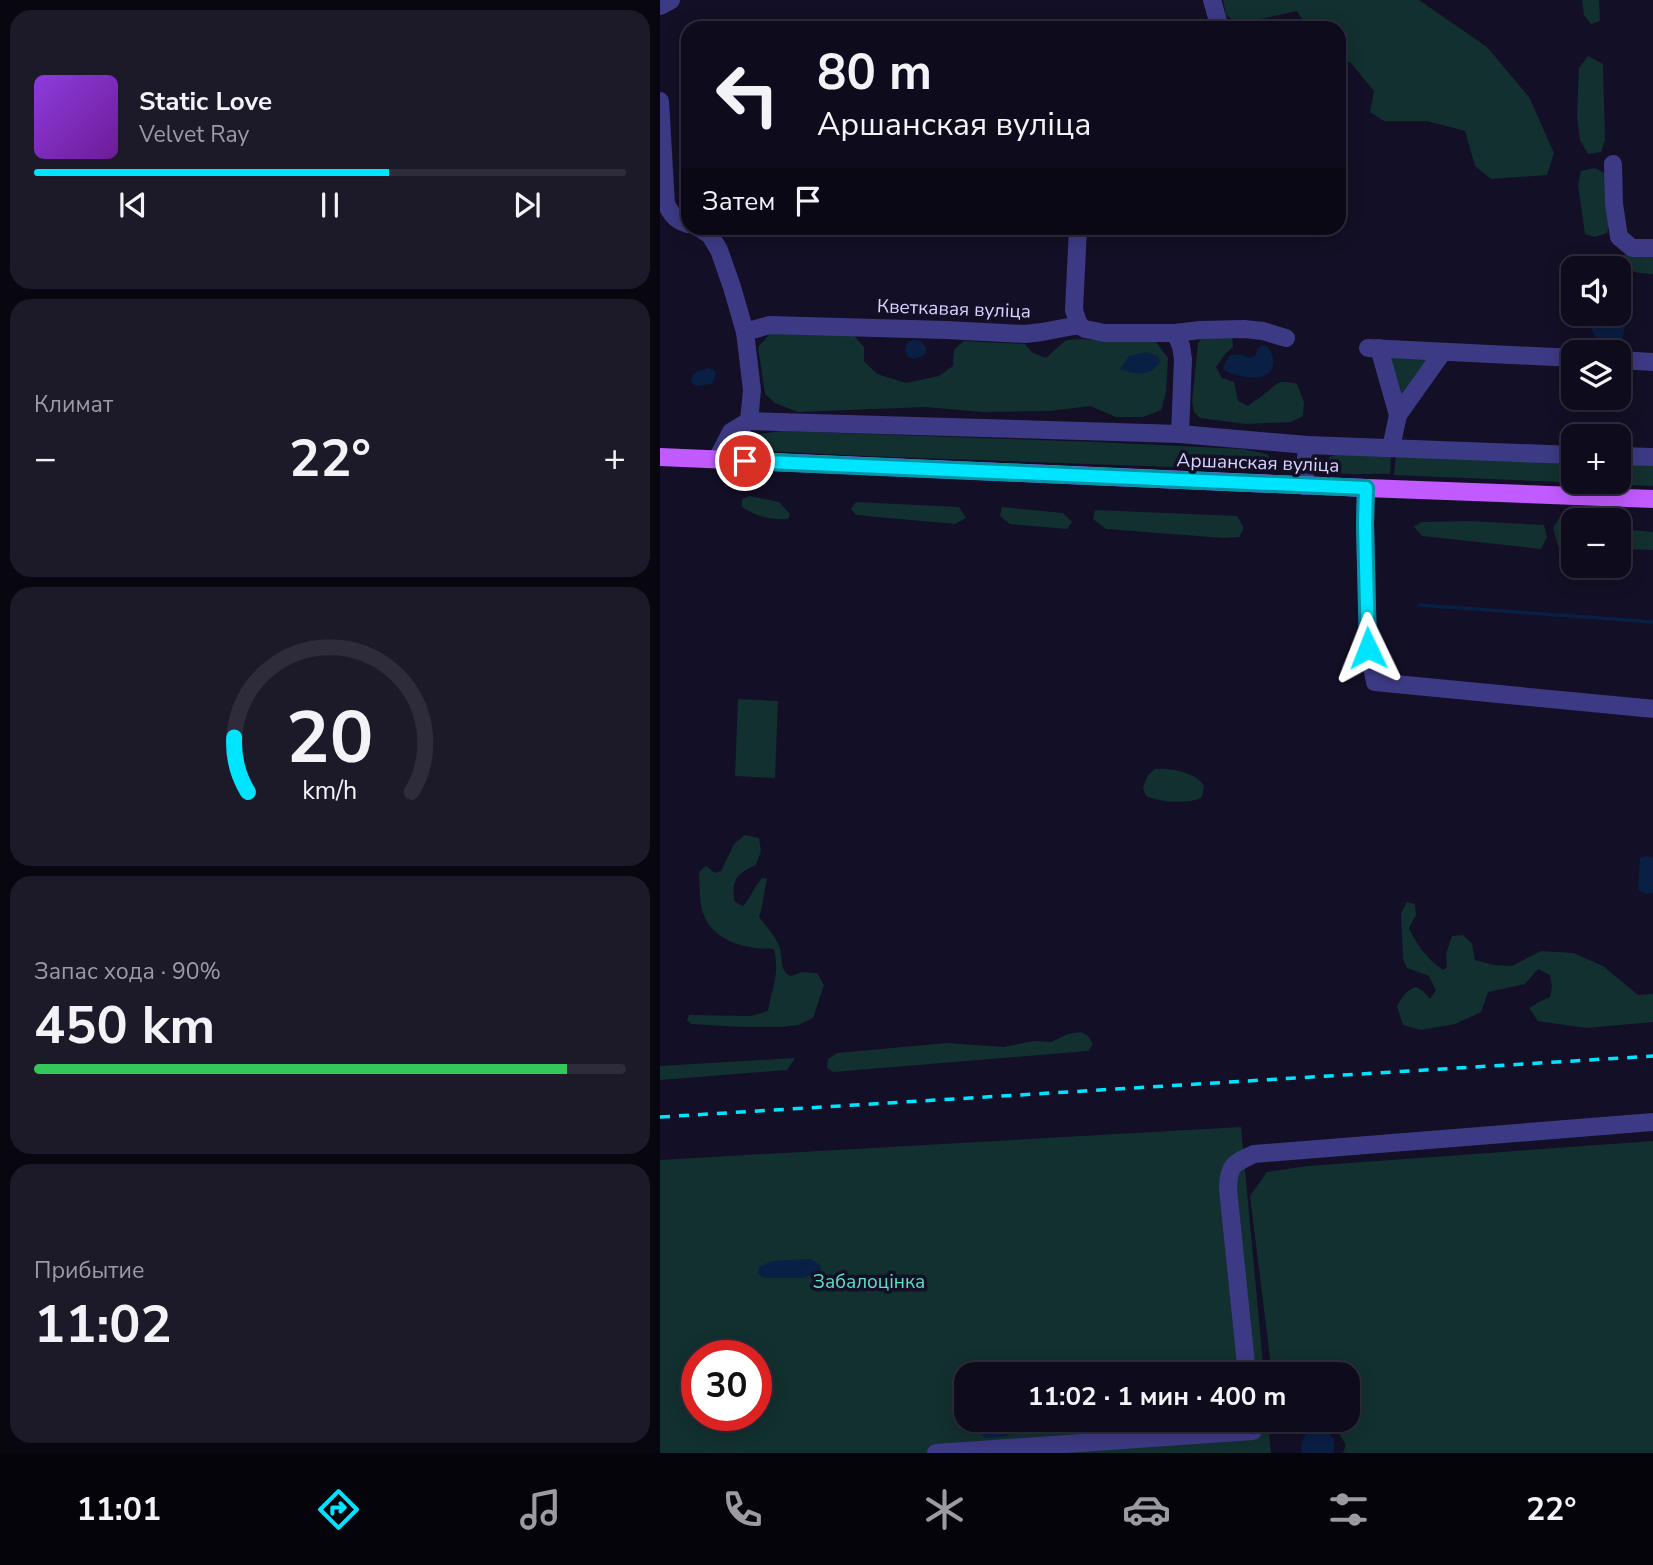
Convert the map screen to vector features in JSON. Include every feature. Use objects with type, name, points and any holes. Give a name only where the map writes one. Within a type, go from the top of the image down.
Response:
[{"type":"main road","name":"Аршанская вуліца","points":[[660,457],[1653,499]]},
{"type":"street","points":[[660,6],[670,0]]},
{"type":"street","points":[[1212,0],[1218,21]]},
{"type":"street","points":[[660,101],[666,204],[672,216],[681,222]]},
{"type":"street","points":[[1613,164],[1614,204],[1619,237],[1632,248],[1653,248]]},
{"type":"street","points":[[710,235],[719,250],[745,332],[752,390],[749,421]]},
{"type":"street","points":[[1078,235],[1074,310],[1079,325]]},
{"type":"street","name":"Кветкавая вуліца","points":[[745,332],[770,325],[1025,334],[1079,325],[1104,333],[1244,330],[1263,331],[1285,338]]},
{"type":"street","points":[[1174,333],[1181,346],[1183,359],[1180,434]]},
{"type":"street","points":[[1398,415],[1374,348],[1561,358]]},
{"type":"street","points":[[1391,448],[1398,415],[1442,353]]},
{"type":"street","points":[[1631,361],[1653,362]]},
{"type":"street","points":[[717,459],[731,432],[749,421],[1180,434],[1307,445],[1561,455]]},
{"type":"street","points":[[1304,485],[1307,445]]},
{"type":"street","points":[[1631,456],[1653,457]]},
{"type":"street","points":[[1366,488],[1368,648],[1375,682],[1653,709]]},
{"type":"street","points":[[1246,1362],[1228,1189],[1229,1172],[1234,1162],[1254,1154],[1653,1122]]},
{"type":"street","points":[[936,1453],[1239,1432]]},
{"type":"green space","points":[[1223,0],[1419,0],[1487,47],[1529,97],[1554,153],[1547,175],[1491,179],[1475,166],[1465,131],[1427,121],[1384,121],[1370,112],[1374,91],[1350,62],[1346,62],[1346,21],[1303,21],[1297,11],[1252,21],[1234,21],[1226,15]]},
{"type":"green space","points":[[1582,0],[1599,0],[1600,21],[1591,24],[1584,15]]},
{"type":"green space","points":[[1588,56],[1603,64],[1605,140],[1601,152],[1588,154],[1580,140],[1577,116],[1579,68]]},
{"type":"green space","points":[[1595,168],[1606,174],[1610,223],[1607,233],[1595,237],[1585,234],[1578,185],[1581,171]]},
{"type":"green space","points":[[1623,255],[1653,256],[1653,274],[1631,271],[1631,256]]},
{"type":"green space","points":[[851,332],[864,347],[864,361],[877,374],[906,383],[939,376],[953,366],[954,350],[964,341],[1025,344],[1033,353],[1046,358],[1066,340],[1156,342],[1168,358],[1166,393],[1161,410],[1143,417],[1116,417],[1090,406],[1050,411],[983,412],[925,407],[798,412],[775,403],[765,394],[758,347],[770,334]]},
{"type":"green space","points":[[1232,336],[1233,347],[1216,367],[1222,378],[1234,382],[1238,401],[1248,406],[1277,384],[1297,384],[1304,402],[1303,416],[1291,422],[1246,424],[1200,418],[1194,412],[1192,401],[1198,344],[1202,337]]},
{"type":"green space","points":[[1393,353],[1425,356],[1430,363],[1399,404],[1386,359]]},
{"type":"green space","points":[[782,431],[1243,449],[1267,454],[1271,460],[1270,466],[1257,470],[864,456],[745,450],[738,445],[737,440],[745,436]]},
{"type":"green space","points":[[1348,453],[1391,456],[1390,474],[1345,474],[1333,472],[1326,467],[1329,458]]},
{"type":"green space","points":[[1396,456],[1561,462],[1561,482],[1394,475]]},
{"type":"green space","points":[[1631,465],[1653,466],[1654,486],[1631,485]]},
{"type":"green space","points":[[750,496],[779,502],[790,514],[788,519],[764,517],[742,507],[742,499]]},
{"type":"green space","points":[[856,502],[959,507],[966,518],[955,524],[856,515],[851,509]]},
{"type":"green space","points":[[1002,507],[1063,513],[1072,522],[1067,529],[1010,524],[1000,516]]},
{"type":"green space","points":[[1095,510],[1237,516],[1244,528],[1239,537],[1223,538],[1106,529],[1093,519]]},
{"type":"green space","points":[[1561,517],[1561,551],[1558,546],[1553,528]]},
{"type":"green space","points":[[1470,521],[1544,525],[1547,537],[1541,549],[1422,536],[1414,527],[1421,522]]},
{"type":"green space","points":[[1631,530],[1653,532],[1653,550],[1631,549]]},
{"type":"green space","points":[[738,699],[778,701],[775,778],[735,776]]},
{"type":"green space","points":[[1155,769],[1175,770],[1195,777],[1204,786],[1202,797],[1174,802],[1146,796],[1143,787],[1148,775]]},
{"type":"green space","points":[[745,835],[759,838],[761,851],[756,865],[736,879],[735,902],[743,906],[762,878],[767,879],[759,917],[777,942],[784,971],[791,976],[802,972],[817,973],[824,985],[813,1018],[798,1025],[744,1027],[691,1024],[687,1020],[689,1015],[751,1016],[768,1011],[776,973],[774,949],[741,945],[721,936],[707,921],[700,901],[699,872],[706,866],[715,873],[721,871],[734,844]]},
{"type":"green space","points":[[1407,902],[1415,904],[1416,915],[1409,928],[1412,934],[1427,956],[1443,970],[1447,967],[1446,954],[1452,936],[1463,935],[1472,944],[1475,960],[1493,965],[1512,966],[1541,951],[1573,953],[1603,966],[1638,995],[1653,994],[1653,1022],[1586,1028],[1538,1021],[1529,1008],[1550,997],[1552,986],[1550,975],[1538,969],[1525,984],[1488,992],[1481,1012],[1455,1024],[1421,1030],[1403,1025],[1397,1006],[1405,994],[1416,987],[1430,999],[1436,990],[1429,976],[1407,968],[1403,959],[1401,913]]},
{"type":"green space","points":[[1081,1032],[1088,1036],[1093,1044],[1088,1051],[833,1072],[827,1068],[828,1059],[837,1053],[947,1043],[1004,1047],[1033,1041],[1051,1042],[1068,1034]]},
{"type":"green space","points":[[795,1058],[787,1070],[660,1080],[660,1066]]},
{"type":"green space","name":"Забалоцінка","points":[[1241,1127],[1263,1362],[954,1362],[954,1432],[1269,1432],[1271,1453],[660,1453],[660,1160]]},
{"type":"green space","points":[[1653,1141],[1653,1453],[1343,1453],[1346,1445],[1338,1432],[1360,1432],[1360,1362],[1271,1362],[1250,1196],[1267,1172],[1308,1166]]},
{"type":"water","points":[[1591,326],[1626,326],[1622,339],[1615,340],[1598,340]]},
{"type":"water","points":[[913,340],[921,341],[926,347],[926,353],[914,359],[907,356],[905,349],[907,343]]},
{"type":"water","points":[[1262,345],[1267,346],[1273,360],[1272,368],[1266,375],[1246,377],[1223,369],[1230,355],[1240,354],[1250,358],[1256,355]]},
{"type":"water","points":[[1146,352],[1158,356],[1160,362],[1152,370],[1131,373],[1120,369],[1129,356]]},
{"type":"water","points":[[707,368],[714,370],[716,374],[712,384],[696,386],[692,383],[691,378],[696,372]]},
{"type":"water","points":[[1640,858],[1654,858],[1653,893],[1647,894],[1638,890]]},
{"type":"water","points":[[811,1259],[821,1266],[820,1272],[804,1278],[764,1278],[758,1274],[759,1267],[772,1261]]},
{"type":"water","points":[[982,1432],[1010,1432],[1008,1436],[986,1438]]},
{"type":"water","points":[[1329,1432],[1334,1439],[1334,1453],[1302,1453],[1301,1445],[1307,1434]]},
{"type":"waterway","points":[[1419,605],[1654,622]]},
{"type":"railway","points":[[660,1117],[1654,1056]]},
{"type":"route","points":[[745,461],[1366,488],[1368,648]]}]
